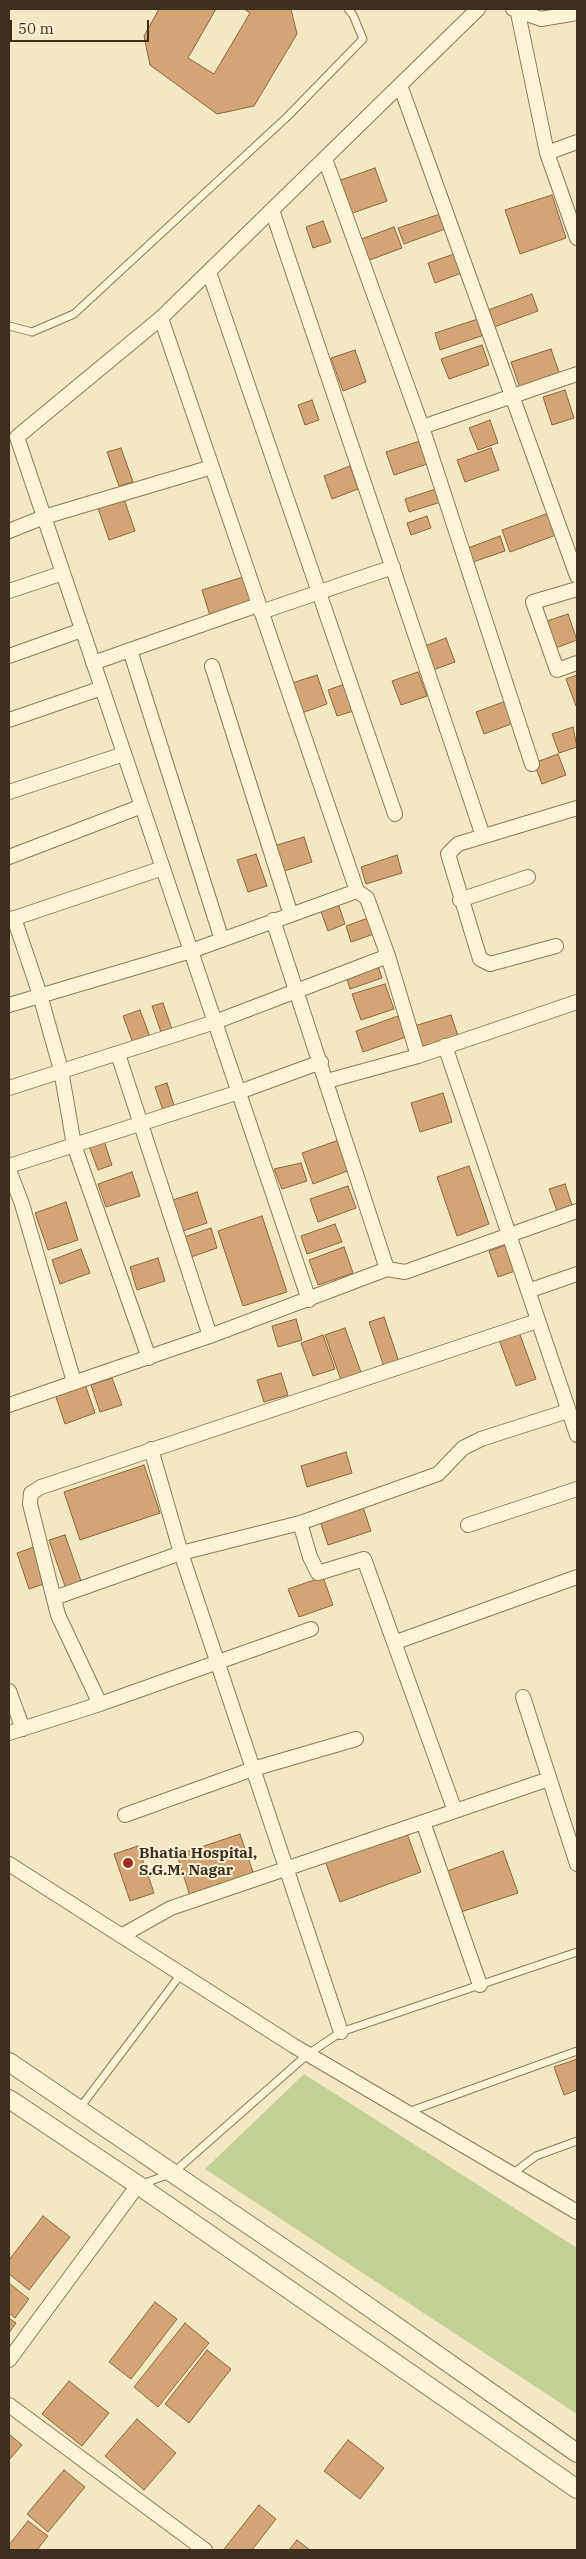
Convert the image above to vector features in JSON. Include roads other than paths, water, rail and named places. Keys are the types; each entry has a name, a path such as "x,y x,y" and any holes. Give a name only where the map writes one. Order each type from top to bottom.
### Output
{"street":[{"path":"309,1300 17,437 161,318 478,9"},
{"path":"515,11 541,19 577,13"},
{"path":"515,11 548,153 577,238"},
{"path":"400,85 577,576"},
{"path":"548,153 577,142"},
{"path":"324,159 422,427 532,764"},
{"path":"272,210 484,836"},
{"path":"209,272 395,814"},
{"path":"161,318 357,891 366,898 388,956 418,1056"},
{"path":"422,427 577,374"},
{"path":"9,531 44,518 212,467"},
{"path":"93,663 393,567"},
{"path":"9,592 63,573"},
{"path":"577,589 533,602 557,670 577,663"},
{"path":"9,656 82,630"},
{"path":"130,650 222,940"},
{"path":"212,666 291,915"},
{"path":"9,720 102,688"},
{"path":"9,792 124,754"},
{"path":"9,857 142,806"},
{"path":"556,946 490,964 480,959 460,900 448,854 458,844 577,808"},
{"path":"148,1358 74,1145 61,1070 40,995 11,919 163,868"},
{"path":"460,900 528,877"},
{"path":"9,1006 40,995 103,979 191,951 357,891"},
{"path":"273,920 321,1062 387,1269"},
{"path":"9,1088 215,1022 388,956"},
{"path":"327,1081 418,1056 577,1002"},
{"path":"54,1598 181,1553 300,1523 438,1474 462,1448 481,1439 574,1423 537,1320 511,1236 445,1046"},
{"path":"118,1054 210,1336"},
{"path":"9,1166 239,1092 321,1062"},
{"path":"9,1170 22,1204 74,1382"},
{"path":"10,1401 148,1358 309,1300 387,1269 405,1272 511,1236 577,1211"},
{"path":"528,1291 577,1274"},
{"path":"100,1704 58,1615 30,1504 32,1493 40,1487 537,1320"},
{"path":"151,1450 181,1553 341,2032"},
{"path":"468,1525 577,1489"},
{"path":"300,1523 310,1557 318,1573 364,1559 396,1642 455,1811"},
{"path":"396,1642 577,1578"},
{"path":"9,1733 100,1704 311,1629"},
{"path":"9,1690 22,1729"},
{"path":"523,1697 577,1864"},
{"path":"125,1815 253,1769 356,1738"},
{"path":"120,1936 171,1908 549,1779"},
{"path":"423,1822 480,1985"},
{"path":"9,1864 308,2054 577,2212"},
{"path":"9,2062 336,2284 577,2453"},
{"path":"9,2099 138,2185 577,2488"},
{"path":"9,2360 138,2185"},
{"path":"9,2404 205,2550"}],"lane":[{"path":"9,326 32,332 74,314 288,116 363,39 354,15 348,9"},
{"path":"138,2185 173,2173 308,2054 341,2032 577,1952"},
{"path":"79,2109 181,1974"},
{"path":"408,2112 577,2052"},
{"path":"512,2174 536,2156 577,2142"}],"place":[{"name":"Bhatia Hospital, S.G.M. Nagar","path":"128,1863"}]}
